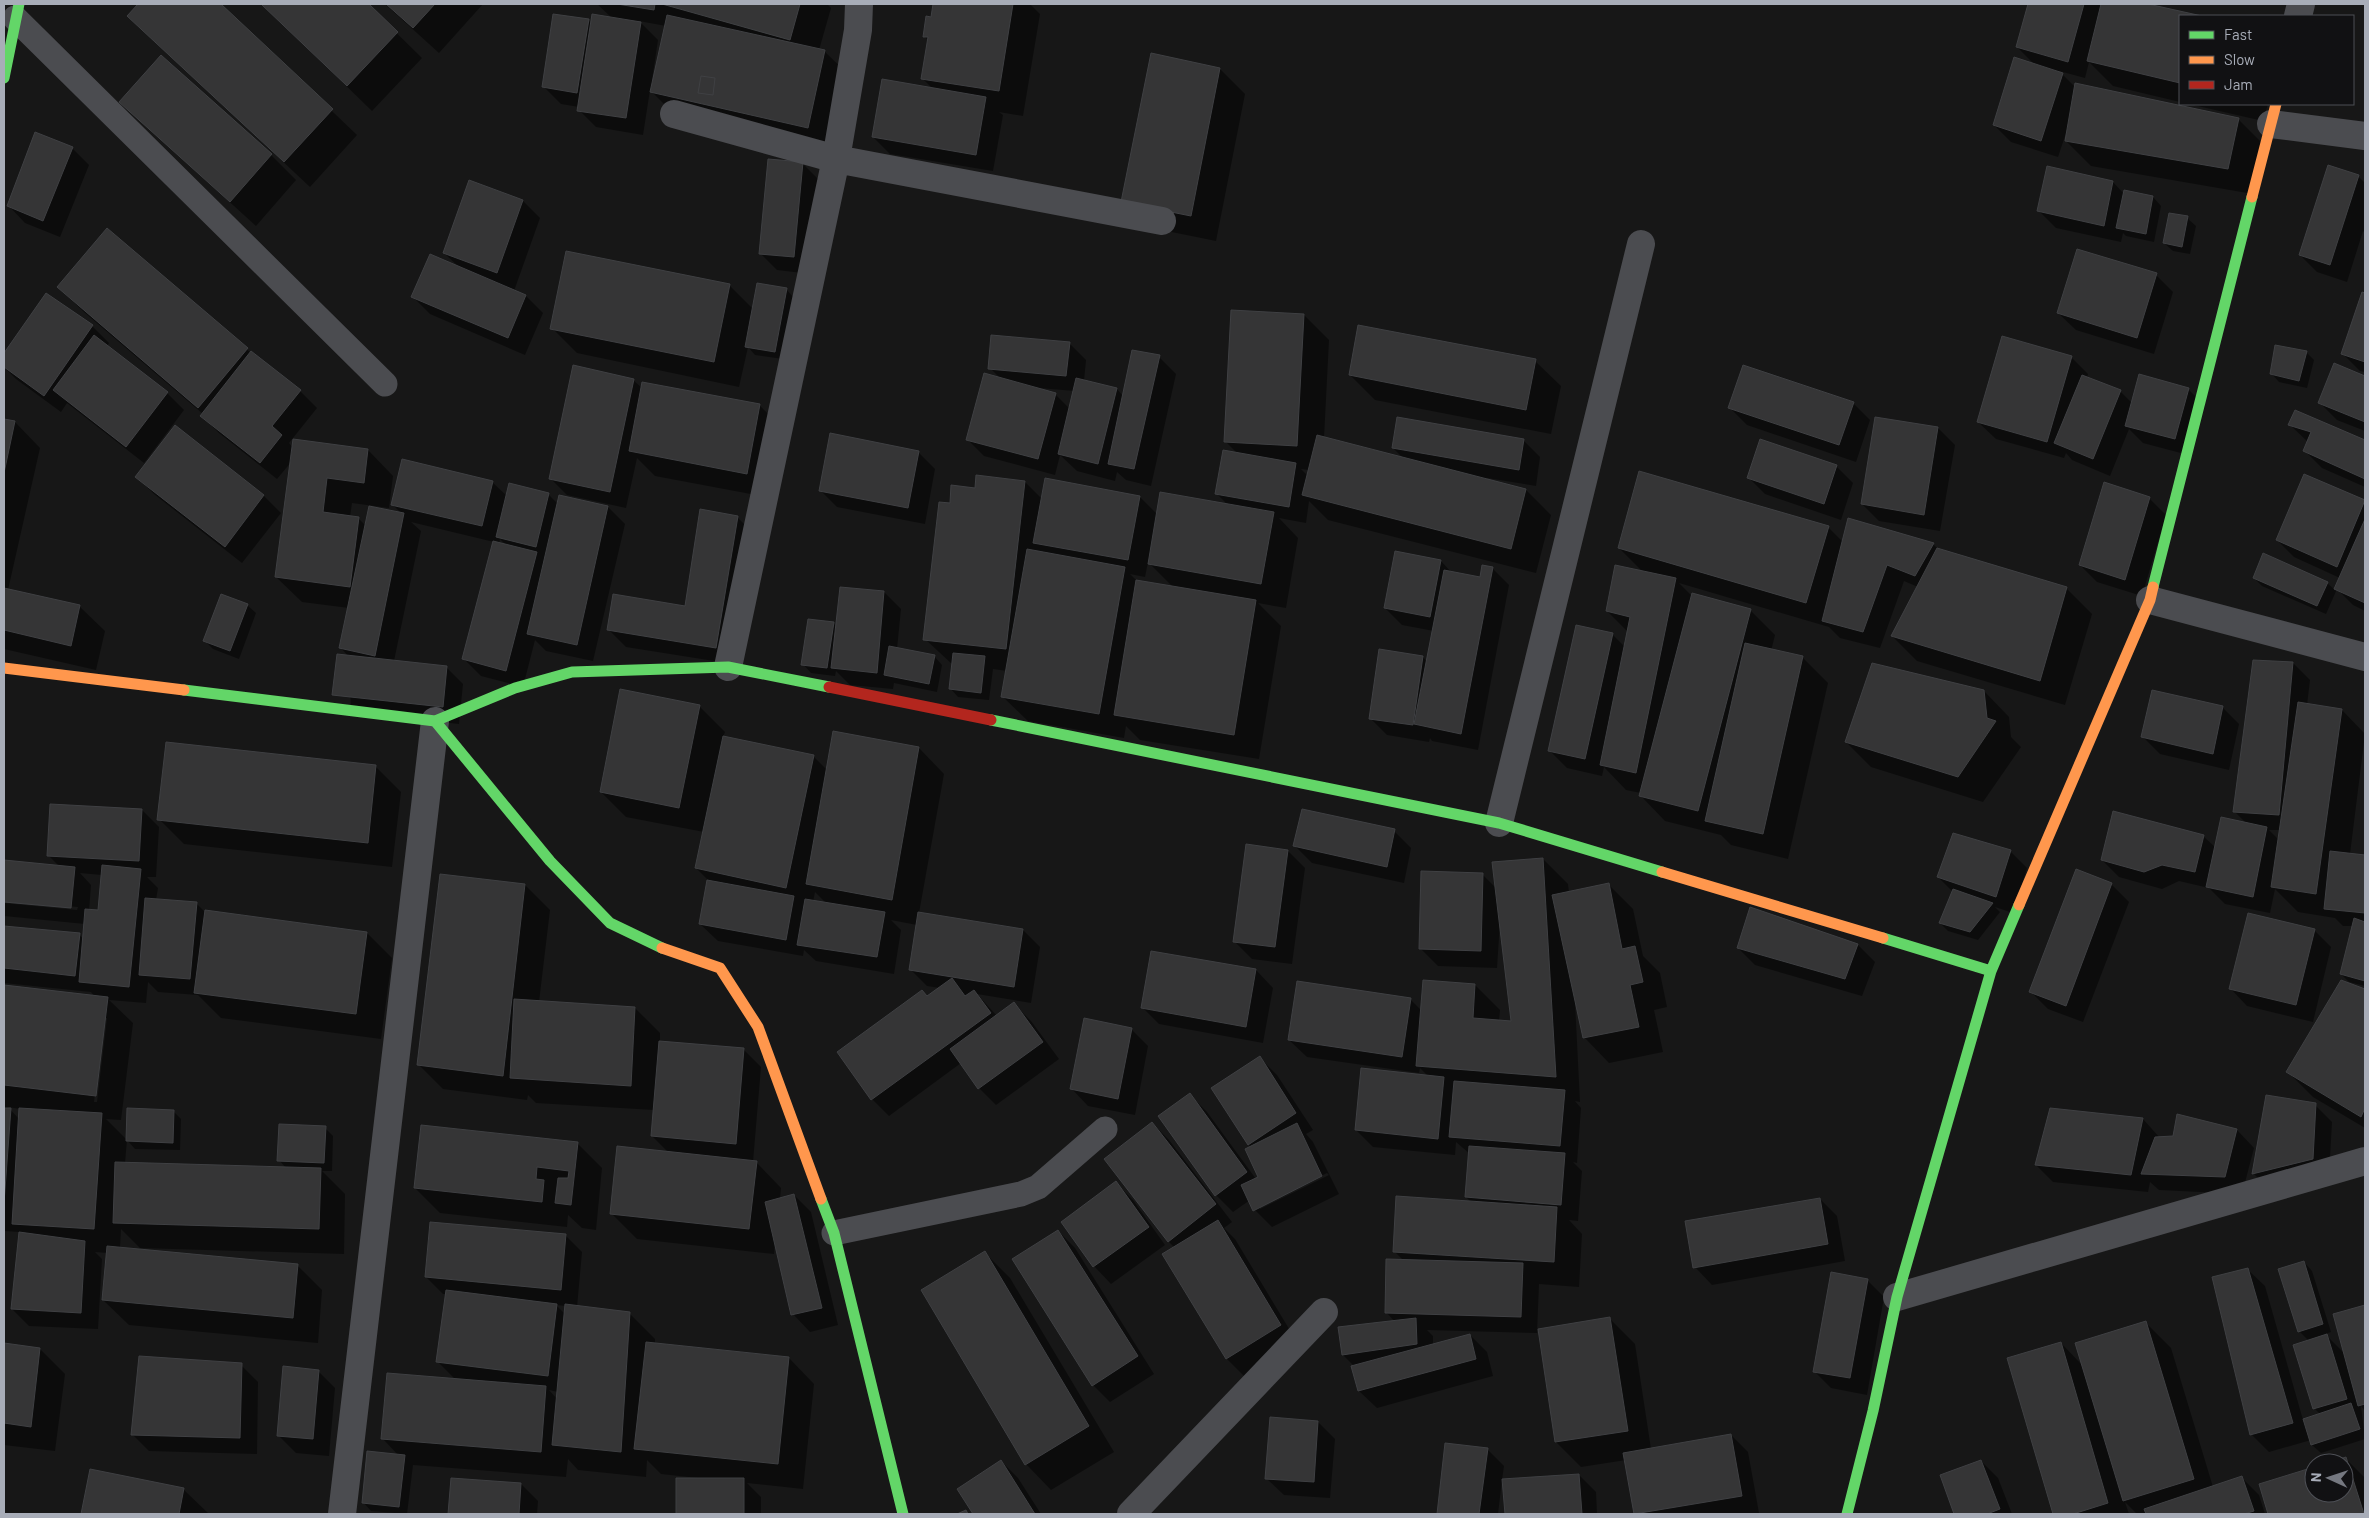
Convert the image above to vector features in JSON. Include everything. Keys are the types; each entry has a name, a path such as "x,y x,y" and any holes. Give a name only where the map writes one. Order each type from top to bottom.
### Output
{"street":[{"path":"728,667 836,159 858,30 859,4"},
{"path":"4,78 17,11"},
{"path":"674,114 836,159 1162,221"},
{"path":"1847,1514 1873,1411 1897,1297 1991,971 2150,600 2274,114 2365,136"},
{"path":"1499,823 1641,244"},
{"path":"2150,600 2365,657"},
{"path":"4,668 435,721 515,688 572,672 728,667 1499,823 1991,971"},
{"path":"435,721 550,861 610,923 650,944 720,968 758,1027 834,1233 903,1514"},
{"path":"342,1514 435,721"},
{"path":"1897,1297 2365,1161"},
{"path":"1131,1514 1324,1312"}],"lane":[{"path":"17,11 385,384"},
{"path":"834,1233 1021,1194 1038,1187 1105,1129"}],"building":[{"path":"138,4 221,4 333,109 284,162 127,16"},
{"path":"261,4 369,4 398,32 347,86"},
{"path":"386,4 435,4 413,28"},
{"path":"617,4 655,4 654,10"},
{"path":"662,4 800,4 790,40"},
{"path":"933,4 1013,4 999,91 921,79 928,37 923,37 926,16 931,17"},
{"path":"2028,4 2084,4 2068,62 2016,47"},
{"path":"2101,4 2148,4 2198,15 2179,15 2179,83 2087,61"},
{"path":"553,14 589,19 577,93 542,87"},
{"path":"592,14 641,22 626,118 577,111"},
{"path":"667,15 825,50 808,128 650,92"},
{"path":"1151,53 1220,68 1191,216 1121,202"},
{"path":"161,55 272,154 230,202 119,102"},
{"path":"2014,57 2063,73 2041,141 1993,125"},
{"path":"701,76 715,78 713,95 698,93"},
{"path":"882,79 986,97 976,155 872,137"},
{"path":"2075,83 2239,118 2228,169 2065,141"},
{"path":"35,132 73,147 43,221 7,206"},
{"path":"768,159 803,162 794,257 759,254"},
{"path":"2328,165 2359,175 2330,265 2299,255"},
{"path":"2047,166 2113,181 2104,226 2037,211"},
{"path":"469,180 523,200 497,273 443,253"},
{"path":"2124,190 2153,196 2146,234 2116,228"},
{"path":"2169,213 2188,216 2182,247 2163,243"},
{"path":"107,228 248,348 198,408 57,287"},
{"path":"2077,249 2157,273 2137,338 2057,313"},
{"path":"566,251 730,284 714,362 550,329"},
{"path":"430,254 526,295 508,338 411,297"},
{"path":"757,283 787,288 775,352 745,347"},
{"path":"2362,292 2365,293 2365,362 2341,354"},
{"path":"46,293 93,325 44,396 4,367 4,353"},
{"path":"1231,310 1304,314 1297,446 1224,442"},
{"path":"1358,325 1536,359 1526,410 1349,375"},
{"path":"94,335 168,392 126,447 53,390"},
{"path":"991,335 1070,342 1066,376 988,369"},
{"path":"2002,336 2072,356 2047,442 1977,422"},
{"path":"2275,345 2307,351 2299,381 2270,374"},
{"path":"1132,350 1160,355 1134,469 1108,464"},
{"path":"251,351 301,390 272,426 282,435 260,463 200,416"},
{"path":"2334,363 2365,376 2365,422 2318,403"},
{"path":"573,365 634,379 610,492 549,479"},
{"path":"1743,365 1854,402 1839,445 1728,408"},
{"path":"984,373 1056,393 1038,459 966,440"},
{"path":"2139,374 2189,388 2175,439 2125,426"},
{"path":"2082,375 2121,390 2093,459 2054,443"},
{"path":"1076,378 1117,388 1098,464 1058,454"},
{"path":"642,382 760,404 747,474 629,451"},
{"path":"2295,410 2365,440 2365,479 2303,451 2311,432 2288,425"},
{"path":"1397,417 1524,439 1519,470 1392,448"},
{"path":"1875,417 1938,427 1924,515 1861,504"},
{"path":"4,419 15,421 4,473"},
{"path":"175,425 264,495 225,547 135,477"},
{"path":"830,433 919,451 908,508 819,491"},
{"path":"1317,435 1526,489 1511,549 1302,495"},
{"path":"293,439 368,449 364,483 327,478 323,512 359,517 350,587 275,577"},
{"path":"1760,439 1837,465 1824,504 1747,478"},
{"path":"1223,450 1296,463 1289,507 1215,494"},
{"path":"402,459 493,481 482,526 391,505"},
{"path":"1639,471 1829,526 1806,603 1618,548"},
{"path":"2304,474 2365,500 2337,567 2276,540"},
{"path":"976,475 1025,481 1006,649 923,640 939,502 950,503 951,485 975,488"},
{"path":"1045,478 1140,496 1128,560 1033,543"},
{"path":"2104,482 2150,497 2125,580 2079,565"},
{"path":"509,483 549,493 536,547 496,537"},
{"path":"1160,492 1274,512 1261,584 1148,564"},
{"path":"559,495 608,506 577,645 527,634"},
{"path":"369,506 404,513 375,656 339,648"},
{"path":"700,509 738,516 716,648 607,630 613,594 685,606"},
{"path":"1848,518 1934,543 1915,576 1887,565 1863,632 1822,621"},
{"path":"2365,519 2365,603 2334,589"},
{"path":"493,541 537,552 506,671 462,659"},
{"path":"1937,548 2067,587 2040,681 1891,636"},
{"path":"1027,549 1125,567 1099,714 1001,697"},
{"path":"1395,551 1441,560 1430,617 1384,608"},
{"path":"2263,553 2328,582 2317,606 2253,578"},
{"path":"1482,565 1493,567 1461,734 1414,724 1444,570 1480,577"},
{"path":"1615,565 1676,578 1636,773 1600,765 1630,617 1606,611"},
{"path":"1136,580 1256,600 1234,735 1114,715"},
{"path":"840,587 884,591 877,673 831,668"},
{"path":"4,588 80,605 71,646 4,630"},
{"path":"1692,593 1751,609 1698,811 1639,796"},
{"path":"221,594 248,604 230,651 203,641"},
{"path":"808,619 834,622 827,668 801,665"},
{"path":"1576,625 1613,633 1585,759 1548,751"},
{"path":"1745,643 1803,656 1763,834 1705,821"},
{"path":"889,646 935,655 929,684 884,675"},
{"path":"1379,649 1423,656 1413,725 1369,719"},
{"path":"953,653 985,656 981,693 949,689"},
{"path":"337,654 447,666 443,707 332,695"},
{"path":"2253,660 2293,662 2279,815 2233,812"},
{"path":"1872,663 1984,690 1987,718 1996,721 1958,777 1845,742"},
{"path":"620,689 700,705 679,808 600,792"},
{"path":"2152,690 2223,706 2213,754 2141,737"},
{"path":"2298,702 2342,709 2316,894 2271,887"},
{"path":"833,731 919,747 892,900 806,884"},
{"path":"723,736 814,755 786,888 695,868"},
{"path":"166,742 376,765 368,843 157,820"},
{"path":"50,804 142,809 139,861 47,856"},
{"path":"1302,809 1395,829 1387,867 1293,846"},
{"path":"2113,811 2204,835 2195,872 2162,865 2144,872 2101,860"},
{"path":"2221,817 2267,827 2253,897 2206,887"},
{"path":"1953,833 2011,850 1996,897 1937,877"},
{"path":"1246,844 1288,850 1275,947 1233,942"},
{"path":"2330,851 2365,855 2365,913 2324,909"},
{"path":"1543,858 1556,1077 1416,1066 1423,980 1475,984 1473,1018 1511,1021 1492,862"},
{"path":"4,860 75,867 71,908 4,902"},
{"path":"102,865 141,869 129,987 79,982 85,909 98,910"},
{"path":"2076,869 2112,883 2066,1006 2029,992"},
{"path":"1421,871 1483,873 1481,951 1419,949"},
{"path":"440,874 525,884 503,1076 417,1065"},
{"path":"707,880 794,896 786,940 699,924"},
{"path":"1609,883 1622,949 1635,946 1643,982 1630,985 1639,1027 1583,1038 1552,895"},
{"path":"1953,889 1993,903 1970,932 1939,923"},
{"path":"145,898 197,902 190,979 139,975"},
{"path":"805,899 885,912 877,957 797,945"},
{"path":"1750,907 1858,944 1845,979 1737,948"},
{"path":"205,910 367,932 356,1014 194,993"},
{"path":"918,912 1023,929 1014,987 909,970"},
{"path":"2248,913 2315,929 2296,1005 2229,989"},
{"path":"2354,918 2365,922 2365,981 2340,974"},
{"path":"4,926 80,933 75,976 4,968"},
{"path":"1151,951 1256,969 1246,1027 1141,1008"},
{"path":"952,978 965,996 974,990 991,1013 871,1100 837,1052 922,990 927,996"},
{"path":"2341,980 2365,989 2365,1108 2361,1117 2286,1072"},
{"path":"1297,981 1411,998 1402,1057 1288,1040"},
{"path":"4,985 108,997 96,1096 4,1085"},
{"path":"514,999 635,1007 631,1086 510,1078"},
{"path":"1014,1002 1043,1042 978,1089 950,1049"},
{"path":"1084,1018 1132,1028 1118,1099 1070,1089"},
{"path":"659,1041 744,1048 736,1144 651,1136"},
{"path":"1260,1056 1296,1113 1248,1145 1211,1088"},
{"path":"1361,1068 1444,1077 1438,1139 1355,1130"},
{"path":"1454,1081 1565,1090 1560,1146 1449,1137"},
{"path":"1190,1093 1247,1172 1215,1196 1158,1116"},
{"path":"2266,1095 2316,1103 2313,1159 2252,1174"},
{"path":"4,1108 11,1108 4,1203"},
{"path":"19,1108 102,1113 94,1229 12,1224"},
{"path":"127,1108 174,1110 173,1143 126,1141"},
{"path":"2050,1108 2143,1118 2131,1175 2035,1165"},
{"path":"2177,1114 2237,1129 2225,1177 2141,1174 2155,1137 2173,1136"},
{"path":"1152,1122 1216,1204 1168,1242 1104,1159"},
{"path":"1297,1123 1322,1176 1253,1211 1241,1185 1258,1177 1245,1149"},
{"path":"279,1124 326,1126 324,1163 277,1161"},
{"path":"421,1125 578,1142 571,1205 555,1203 558,1178 568,1178 569,1171 537,1167 536,1179 544,1180 542,1202 414,1188"},
{"path":"617,1146 757,1161 749,1229 610,1214"},
{"path":"1469,1146 1565,1153 1561,1205 1465,1197"},
{"path":"115,1162 321,1168 319,1229 113,1223"},
{"path":"1116,1181 1149,1227 1093,1267 1061,1222"},
{"path":"794,1194 822,1308 791,1315 765,1202"},
{"path":"1396,1196 1557,1207 1554,1262 1393,1252"},
{"path":"1820,1198 1828,1244 1693,1268 1685,1221"},
{"path":"1218,1220 1281,1325 1226,1359 1162,1254"},
{"path":"430,1222 566,1234 561,1290 425,1277"},
{"path":"1058,1230 1138,1356 1092,1386 1012,1259"},
{"path":"19,1232 85,1241 81,1313 11,1309"},
{"path":"107,1246 298,1264 293,1318 102,1300"},
{"path":"985,1251 1089,1426 1025,1465 921,1290"},
{"path":"1386,1259 1523,1263 1521,1317 1385,1313"},
{"path":"2304,1261 2323,1324 2298,1332 2278,1269"},
{"path":"2248,1268 2293,1423 2250,1435 2212,1277"},
{"path":"1831,1272 1868,1279 1850,1378 1813,1372"},
{"path":"446,1290 557,1304 548,1376 436,1362"},
{"path":"565,1304 630,1312 621,1452 552,1445"},
{"path":"2365,1305 2365,1404 2358,1406 2333,1314"},
{"path":"1610,1317 1628,1431 1555,1442 1538,1329"},
{"path":"1416,1318 1417,1344 1342,1355 1338,1327"},
{"path":"2146,1321 2194,1479 2123,1501 2075,1343"},
{"path":"1470,1334 1476,1359 1358,1391 1351,1366"},
{"path":"2327,1334 2347,1399 2313,1409 2293,1345"},
{"path":"646,1342 789,1357 778,1464 634,1449"},
{"path":"2061,1342 2108,1503 2073,1514 2053,1514 2007,1358"},
{"path":"4,1343 40,1348 31,1427 4,1423"},
{"path":"139,1356 242,1363 240,1438 131,1435"},
{"path":"283,1366 319,1370 313,1439 277,1436"},
{"path":"387,1373 546,1386 541,1452 381,1439"},
{"path":"2351,1403 2360,1429 2311,1445 2303,1419"},
{"path":"1270,1417 1318,1421 1314,1482 1265,1479"},
{"path":"1731,1434 1742,1496 1634,1514 1623,1453"},
{"path":"1445,1443 1488,1448 1479,1514 1437,1514"},
{"path":"367,1451 405,1455 399,1507 362,1503"},
{"path":"1001,1460 1035,1514 973,1514 957,1489"},
{"path":"1981,1460 2000,1509 1987,1514 1954,1514 1940,1475"},
{"path":"90,1469 184,1488 179,1514 81,1514"},
{"path":"2304,1470 2304,1503 2354,1503 2354,1482 2364,1514 2268,1514 2259,1484"},
{"path":"1579,1474 1582,1514 1505,1514 1502,1479"},
{"path":"2242,1476 2254,1511 2244,1514 2146,1514 2144,1509"},
{"path":"451,1478 521,1483 519,1514 448,1514"},
{"path":"676,1478 744,1478 744,1514 676,1514"},
{"path":"966,1510 968,1514 957,1514"}],"traffic: fast":[{"path":"4,78 19,4"},
{"path":"2153,587 2252,197"},
{"path":"184,690 435,721 515,688 572,672 728,667 829,687"},
{"path":"991,720 1499,823 1662,872"},
{"path":"435,721 550,861 610,923 662,948"},
{"path":"1847,1514 1873,1411 1897,1297 1991,971 2019,905"},
{"path":"1883,938 1991,971"},
{"path":"821,1199 834,1233 903,1514"}],"traffic: slow":[{"path":"2252,197 2276,105"},
{"path":"2019,905 2150,600 2153,587"},
{"path":"4,668 184,690"},
{"path":"1662,872 1883,938"},
{"path":"662,948 720,968 758,1027 821,1199"}],"traffic: jam":[{"path":"829,687 991,720"}]}
